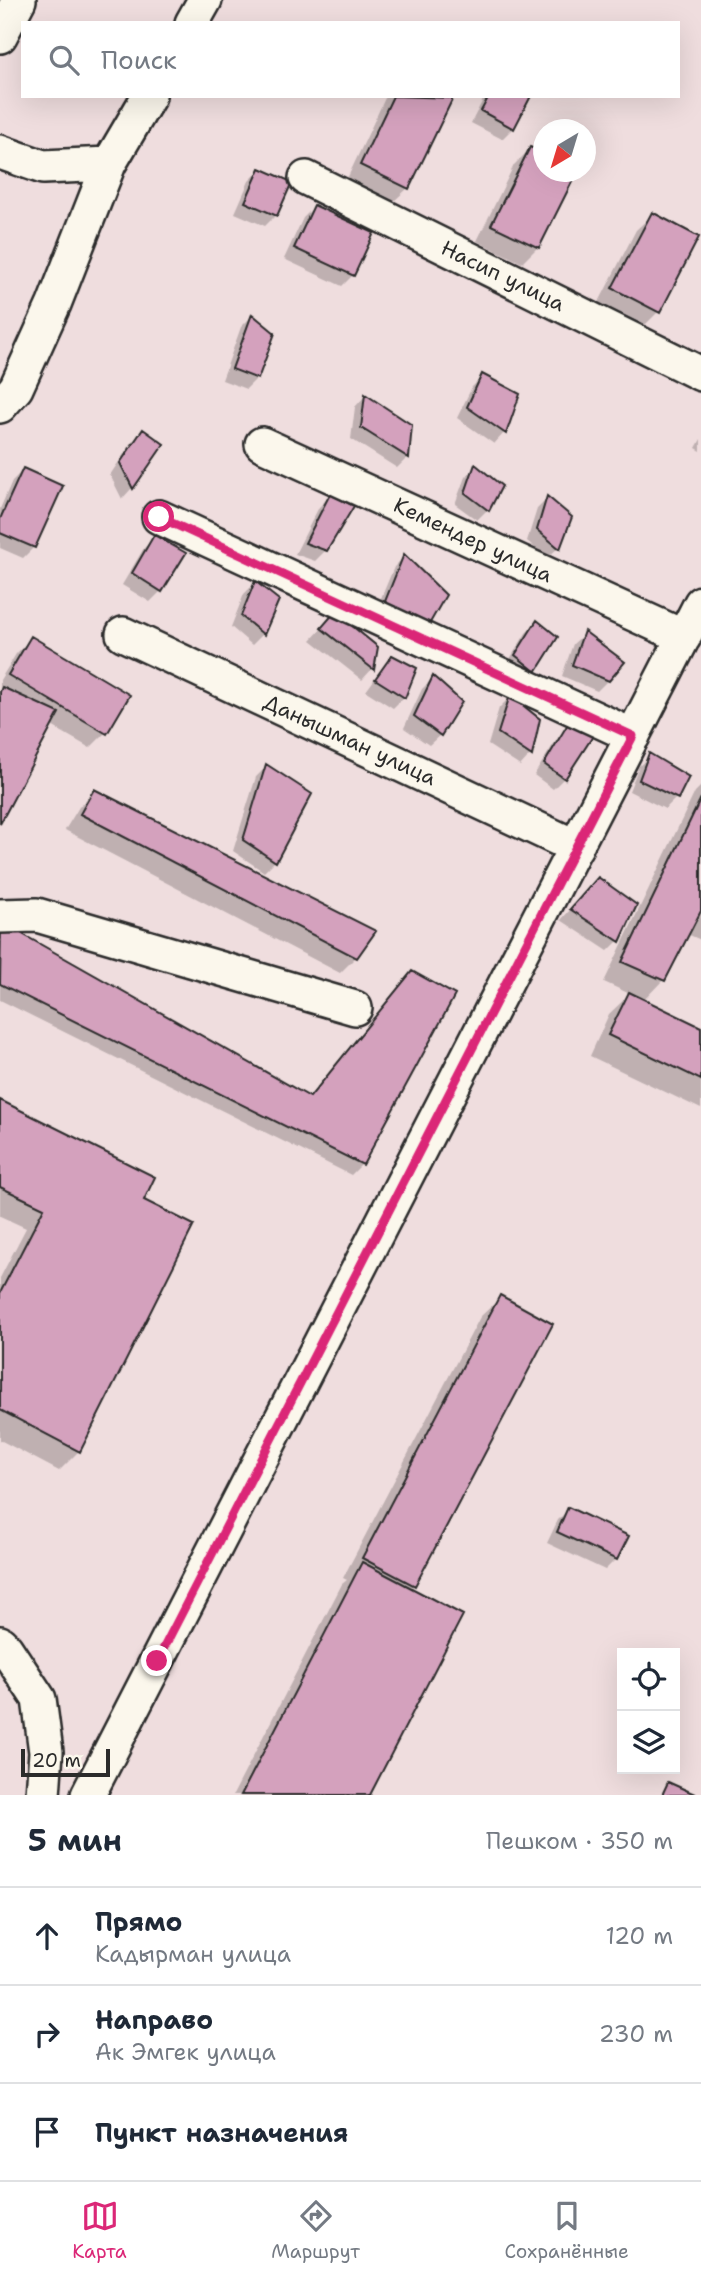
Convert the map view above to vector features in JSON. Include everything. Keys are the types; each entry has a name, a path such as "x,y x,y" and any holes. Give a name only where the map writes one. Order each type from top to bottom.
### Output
{"street":[{"path":"0,36 19,0"},
{"path":"193,21 205,0"},
{"path":"0,406 16,388 54,304 109,164 148,98"},
{"path":"0,152 43,167 109,164"},
{"name":"Насип улица","path":"306,178 701,374"},
{"name":"Кемендер улица","path":"262,444 684,637"},
{"path":"159,517 633,736"},
{"path":"88,1795 701,603"},
{"name":"Данышман улица","path":"124,634 576,847"},
{"path":"0,916 37,915 355,1008"},
{"path":"0,1643 39,1699 46,1752 44,1795"}],"building":[{"path":"392,98 453,98 409,189 360,165"},
{"path":"488,98 530,98 514,129 481,111"},
{"path":"530,147 533,148 533,182 572,182 539,248 491,225"},
{"path":"260,168 292,182 277,216 245,202"},
{"path":"314,205 374,233 354,276 294,248"},
{"path":"652,212 699,237 660,313 612,288"},
{"path":"252,314 275,333 258,379 232,369"},
{"path":"482,374 520,394 506,434 467,407"},
{"path":"365,394 412,425 409,458 361,428"},
{"path":"143,429 164,444 133,489 120,463"},
{"path":"475,464 502,486 489,511 465,493"},
{"path":"23,468 63,486 35,548 0,533 0,519"},
{"path":"330,494 354,506 327,551 305,543"},
{"path":"547,496 572,517 560,549 537,530"},
{"path":"154,535 186,553 162,592 132,573"},
{"path":"404,554 446,595 427,628 384,604"},
{"path":"255,581 279,600 264,635 241,616"},
{"path":"335,612 378,647 374,670 321,628"},
{"path":"537,620 558,637 536,672 515,655"},
{"path":"584,631 625,662 609,681 572,665"},
{"path":"31,636 130,695 107,734 8,675"},
{"path":"392,655 417,668 405,698 375,679"},
{"path":"433,676 462,702 441,736 414,716"},
{"path":"2,687 59,713 0,824 0,692"},
{"path":"510,695 540,719 532,756 498,733"},
{"path":"569,722 593,736 565,779 544,764"},
{"path":"649,753 689,777 678,799 639,780"},
{"path":"266,764 312,794 276,862 243,840"},
{"path":"94,789 376,931 357,958 80,814"},
{"path":"701,798 701,911 665,981 622,962"},
{"path":"598,877 637,905 620,942 570,909"},
{"path":"1,922 310,1097 412,971 455,995 363,1165 0,984"},
{"path":"629,992 701,1027 701,1080 608,1035"},
{"path":"0,1100 155,1177 144,1200 194,1225 80,1452 0,1410 0,1293 44,1208 0,1187"},
{"path":"500,1295 553,1324 415,1586 362,1558"},
{"path":"568,1507 629,1536 617,1560 557,1532"},
{"path":"362,1562 463,1615 370,1795 241,1795"},
{"path":"668,1782 697,1795 662,1795"}],"route":[{"path":"157,1661 633,736 159,517"}]}
